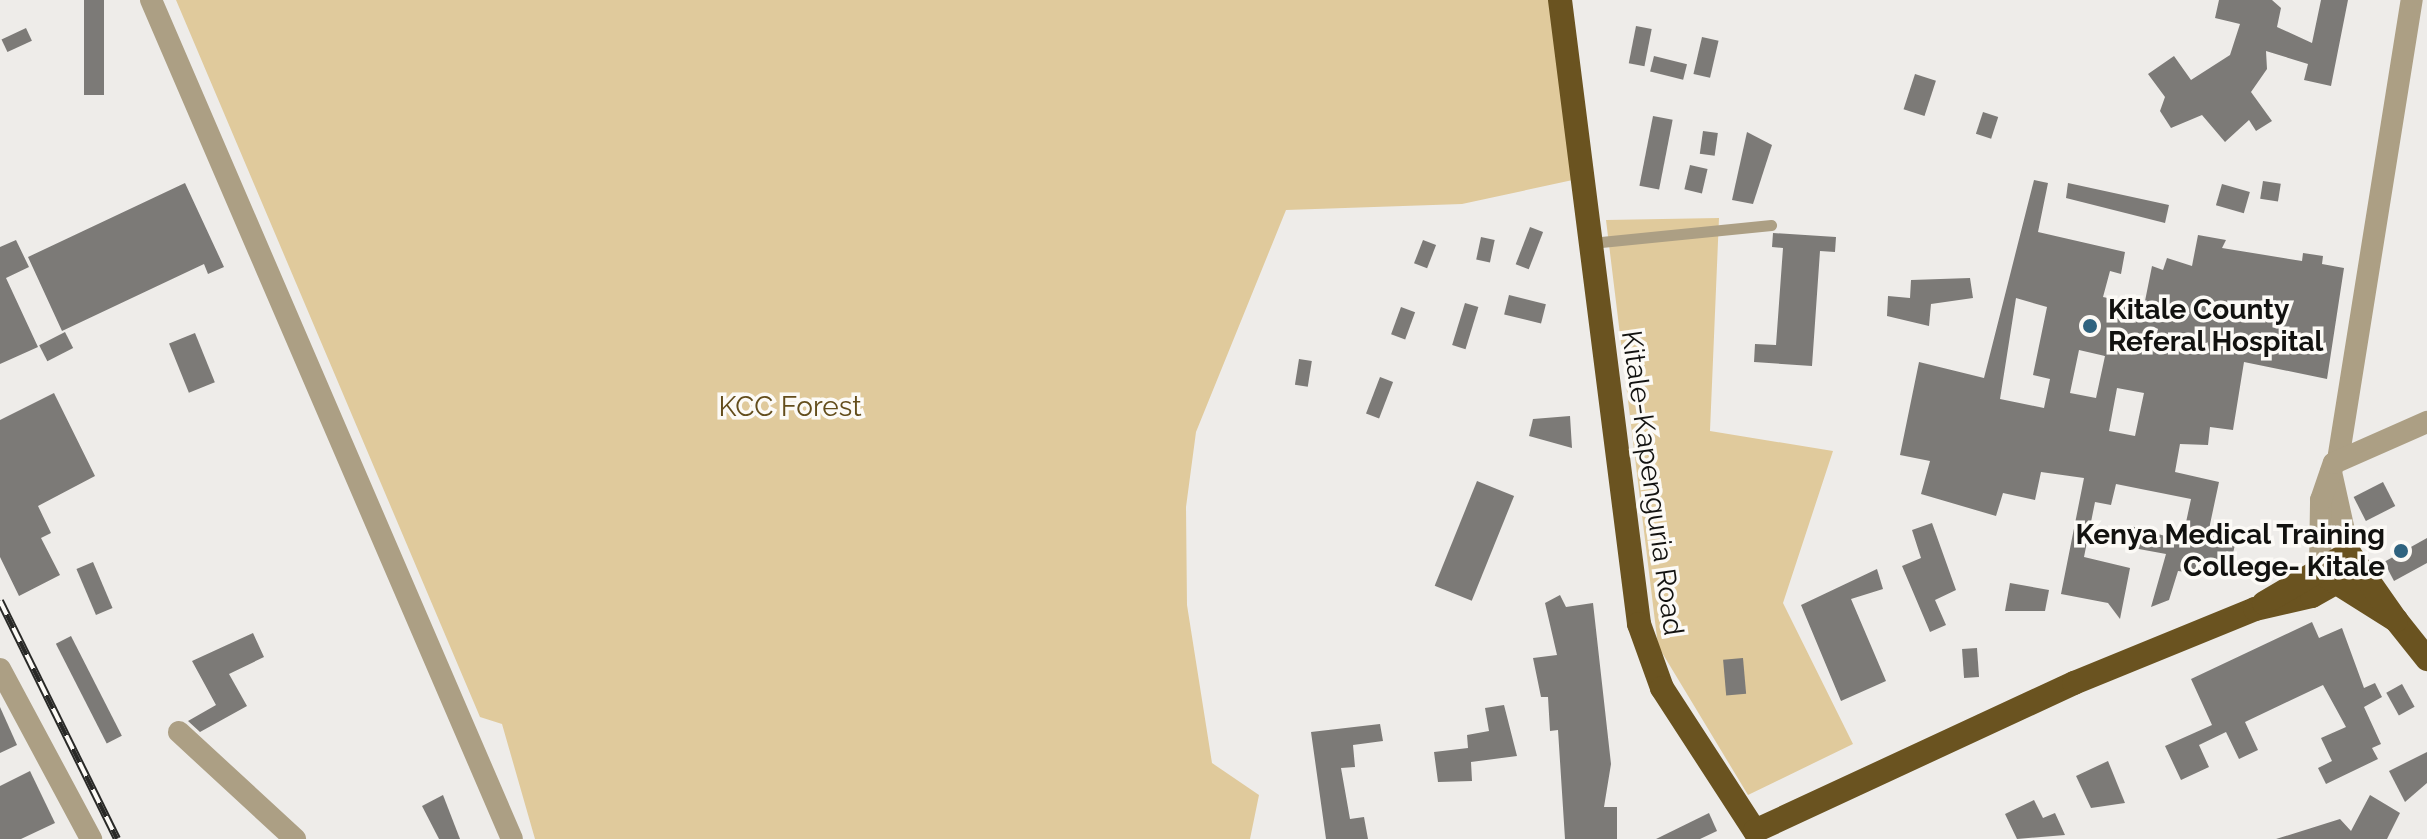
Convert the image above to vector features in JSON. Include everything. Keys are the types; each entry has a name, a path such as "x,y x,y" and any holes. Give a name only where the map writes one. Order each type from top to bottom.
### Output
{"highway":[{"name":"Kitale-Kapenguria Road","path":"1560,0 1639,624 1662,688 1755,831 2074,683 2255,609 2355,561"},
{"path":"2355,561 2427,659"},
{"path":"2326,576 2396,620"}],"street":[{"path":"151,0 512,839"},
{"path":"2326,576 2321,500 2334,465 2412,0"},
{"path":"2334,465 2427,422"},
{"path":"2334,465 2355,561"},
{"path":"0,669 91,839"},
{"path":"179,732 295,839"}],"lane":[{"path":"1590,243 1771,225"}],"green space":[{"name":"KCC Forest","path":"176,0 1559,0 1582,178 1462,204 1286,210 1196,432 1186,507 1187,605 1212,763 1259,795 1250,839 535,839 502,724 480,717"},
{"path":"1719,218 1710,431 1833,451 1783,603 1853,744 1748,795 1658,646 1606,220"}],"building":[{"path":"84,0 104,0 104,95 84,95"},
{"path":"2219,0 2272,0 2281,8 2277,27 2312,43 2321,0 2348,0 2331,86 2304,80 2308,64 2266,51 2267,69 2251,92 2272,121 2256,131 2249,120 2225,142 2202,115 2171,128 2160,111 2165,97 2148,74 2174,56 2191,80 2230,55 2240,24 2215,18"},
{"path":"1636,26 1652,29 1644,66 1629,63"},
{"path":"26,28 32,41 7,52 2,39"},
{"path":"1702,37 1719,41 1710,78 1693,74"},
{"path":"1654,56 1687,64 1683,80 1650,72"},
{"path":"1915,74 1936,81 1924,116 1904,109"},
{"path":"1983,112 1998,117 1991,139 1976,134"},
{"path":"1653,116 1673,120 1659,190 1639,186"},
{"path":"1703,131 1718,133 1715,156 1700,154"},
{"path":"1747,132 1772,145 1753,204 1732,200"},
{"path":"1690,165 1708,169 1702,193 1684,189"},
{"path":"2034,180 2048,183 2038,232 2125,252 2121,274 2110,271 2103,297 2144,306 2152,266 2163,270 2167,258 2192,266 2198,235 2226,240 2222,248 2302,261 2303,253 2323,256 2322,264 2344,268 2327,379 2244,362 2233,430 2210,427 2208,445 2180,444 2175,472 2219,482 2209,529 2237,535 2228,577 2178,571 2169,600 2151,607 2166,554 2128,547 2131,526 2182,541 2191,499 2116,484 2111,505 2095,502 2084,557 2130,568 2120,619 2108,603 2061,594 2084,478 2041,472 2035,500 2003,493 1996,516 1921,494 1930,461 1900,455 1919,362 1984,378","holes":["2016,298 2047,307 2033,375 2050,379 2044,408 2000,399","2079,350 2105,356 2096,398 2070,393","2117,388 2144,393 2135,436 2109,431"]},
{"path":"2263,181 2281,184 2278,202 2260,199"},
{"path":"185,183 224,267 208,274 204,264 62,331 28,257"},
{"path":"2068,183 2169,205 2165,223 2066,198"},
{"path":"2222,184 2250,192 2244,213 2216,205"},
{"path":"1530,227 1543,232 1529,269 1516,264"},
{"path":"1773,233 1836,237 1835,252 1820,251 1812,366 1754,362 1755,344 1776,345 1783,248 1772,247"},
{"path":"1481,237 1495,240 1490,262 1476,259"},
{"path":"16,240 29,267 6,278 38,347 0,364 0,247"},
{"path":"1423,240 1436,245 1427,268 1414,263"},
{"path":"1970,278 1973,298 1931,304 1929,326 1887,316 1888,296 1910,298 1911,280"},
{"path":"1509,295 1546,304 1541,324 1504,314"},
{"path":"1465,303 1478,307 1466,349 1452,345"},
{"path":"1401,307 1415,312 1405,339 1391,334"},
{"path":"65,332 73,348 47,361 39,345"},
{"path":"195,333 215,382 189,393 169,343"},
{"path":"1299,359 1312,361 1308,387 1295,385"},
{"path":"1380,377 1393,382 1379,418 1366,413"},
{"path":"54,393 95,476 38,506 51,533 41,538 60,575 19,596 0,557 0,420"},
{"path":"1570,416 1572,448 1529,436 1533,419"},
{"path":"1477,481 1514,496 1472,601 1435,586"},
{"path":"2383,482 2395,506 2366,521 2354,497"},
{"path":"1932,523 1956,590 1935,600 1946,625 1930,632 1902,566 1921,558 1912,530"},
{"path":"2427,538 2427,563 2394,581 2384,562"},
{"path":"93,562 113,608 96,615 76,569"},
{"path":"1877,569 1883,589 1851,599 1886,681 1841,701 1801,605"},
{"path":"2010,583 2049,590 2045,611 2005,611"},
{"path":"1560,595 1566,607 1593,603 1611,764 1604,807 1617,807 1617,839 1565,839 1558,730 1550,731 1548,697 1541,697 1533,658 1557,655 1545,603"},
{"path":"2312,622 2319,638 2342,628 2364,688 2375,683 2382,697 2364,707 2381,744 2372,748 2378,759 2326,784 2318,768 2332,761 2321,738 2346,727 2323,685 2245,722 2258,750 2239,759 2226,732 2199,745 2209,767 2181,780 2165,746 2212,725 2191,679"},
{"path":"253,633 264,657 229,674 247,706 200,732 188,721 216,705 192,661"},
{"path":"71,636 122,736 107,744 56,644"},
{"path":"1977,648 1979,677 1964,678 1962,649"},
{"path":"1743,658 1746,694 1726,696 1723,660"},
{"path":"2402,684 2415,707 2399,715 2386,693"},
{"path":"1504,705 1517,756 1471,762 1472,781 1438,782 1434,752 1468,748 1467,735 1489,731 1485,708"},
{"path":"0,707 17,745 0,753"},
{"path":"1380,724 1383,741 1353,745 1355,767 1341,768 1350,819 1364,817 1368,839 1326,839 1311,732"},
{"path":"2427,752 2427,783 2405,802 2389,771"},
{"path":"2108,761 2125,803 2091,808 2076,776"},
{"path":"30,771 55,823 21,839 0,839 0,786"},
{"path":"443,795 460,839 439,839 422,806"},
{"path":"2370,795 2400,813 2387,839 2276,839 2340,819 2351,831"},
{"path":"2034,800 2043,818 2055,813 2065,835 2017,839 2005,814"},
{"path":"1709,813 1717,831 1700,839 1656,839"}],"railway":[{"path":"0,601 117,839"}],"place":[{"name":"Kitale County Referal Hospital","path":"2090,326"},
{"name":"Kenya Medical Training College- Kitale","path":"2401,551"}]}
